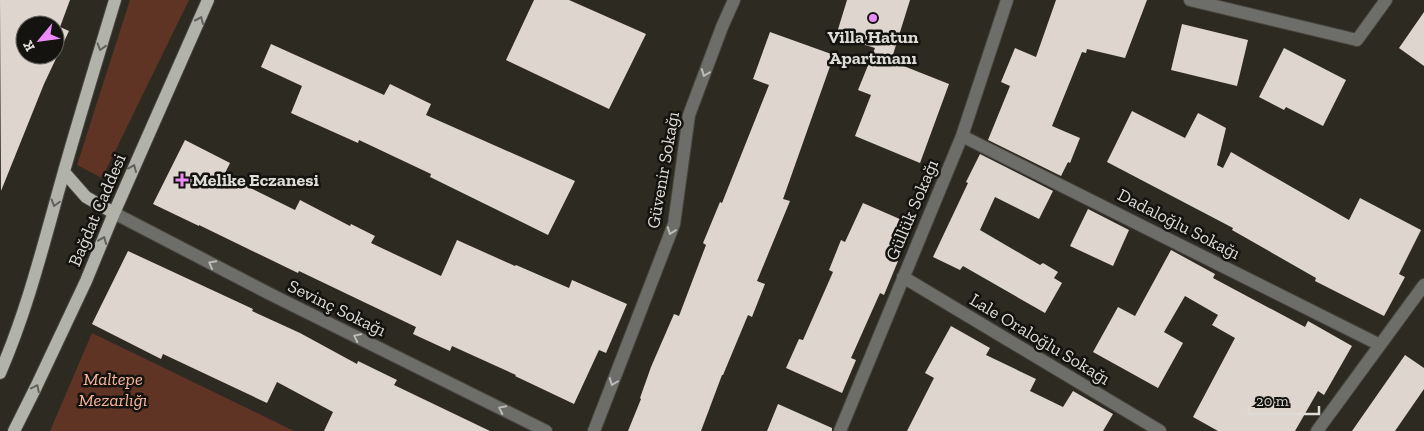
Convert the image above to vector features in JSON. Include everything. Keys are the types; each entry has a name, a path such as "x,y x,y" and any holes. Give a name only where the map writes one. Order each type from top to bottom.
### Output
{"main road":[{"name":"Bağdat Caddesi","path":"0,373 28,302 115,0"},
{"name":"Bağdat Caddesi","path":"14,431 86,281 208,0"},
{"path":"64,172 86,196 114,213"}],"street":[{"name":"Güvenir Sokağı","path":"594,431 674,224 689,115 734,0"},
{"name":"Güllük Sokağı","path":"840,431 962,136 1007,0"},
{"path":"1190,0 1357,40 1386,0"},
{"name":"Dadaloğlu Sokağı","path":"962,136 1380,345"},
{"name":"Sevinç Sokağı","path":"114,213 278,298 546,431"},
{"name":"Lale Oraloğlu Sokağı","path":"903,277 1160,431"},
{"path":"1317,431 1424,285"}],"green space":[{"path":"130,0 189,0 102,178 77,165"},
{"name":"Maltepe Mezarlığı","path":"92,333 294,431 50,431"}],"building":[{"path":"0,0 70,0 64,15 15,15 15,65 53,65 1,191"},
{"path":"534,0 569,0 646,34 609,109 506,60"},
{"path":"847,0 910,0 891,61 949,84 920,163 855,136 871,95 858,90 875,48 836,36"},
{"path":"1056,0 1147,0 1125,58 1087,49 1086,53 1082,52 1052,126 1080,138 1070,163 1068,162 1061,176 988,140 1010,86 1001,82 1015,48 1036,57"},
{"path":"1424,12 1424,66 1399,48"},
{"path":"1182,24 1248,40 1237,86 1171,70"},
{"path":"65,29 69,31 65,39"},
{"path":"770,32 834,55 783,199 790,201 757,281 765,284 752,317 748,315 722,375 701,431 628,431 651,367 674,314 679,316 706,245 703,243 720,202 722,203 769,85 753,79"},
{"path":"271,44 384,95 390,84 431,104 426,115 575,181 548,235 430,177 431,174 359,140 358,143 291,113 302,86 261,67"},
{"path":"1284,48 1346,80 1323,126 1286,107 1284,110 1259,97"},
{"path":"1132,111 1185,138 1198,113 1226,128 1217,165 1223,168 1231,152 1349,220 1360,198 1421,230 1399,274 1405,277 1384,316 1315,281 1316,278 1232,230 1233,228 1107,162"},
{"path":"185,140 230,163 224,175 295,210 300,200 350,226 351,224 375,236 371,243 441,276 457,240 569,288 572,280 627,304 606,353 599,350 574,404 452,346 450,351 413,334 416,327 153,204"},
{"path":"980,154 1053,191 1039,219 995,197 980,230 1040,265 1043,263 1058,272 1054,278 1062,283 1045,313 963,266 960,270 933,257"},
{"path":"863,203 909,223 893,259 898,261 884,295 880,293 851,358 856,360 842,393 786,368 799,339 803,340 833,272 829,270 841,240 845,242"},
{"path":"1088,209 1129,230 1113,266 1070,246"},
{"path":"1171,250 1215,274 1213,278 1305,327 1308,321 1352,346 1324,395 1318,391 1295,431 1218,431 1193,417 1235,338 1212,325 1218,315 1185,296 1164,332 1183,343 1158,388 1093,352 1118,307 1135,316"},
{"path":"128,251 253,309 252,311 300,333 357,364 358,361 397,380 394,385 490,431 324,431 333,412 277,382 267,403 163,354 161,359 92,324"},
{"path":"951,326 990,348 986,355 1036,379 1030,391 1063,407 1073,391 1113,414 1103,431 907,431 934,378 925,373"},
{"path":"1405,355 1424,368 1424,389 1395,431 1352,431"},
{"path":"778,404 832,428 832,431 767,431"}],"place":[{"name":"Villa Hatun Apartmanı","path":"873,18"},
{"name":"Melike Eczanesi","path":"182,180"}]}
